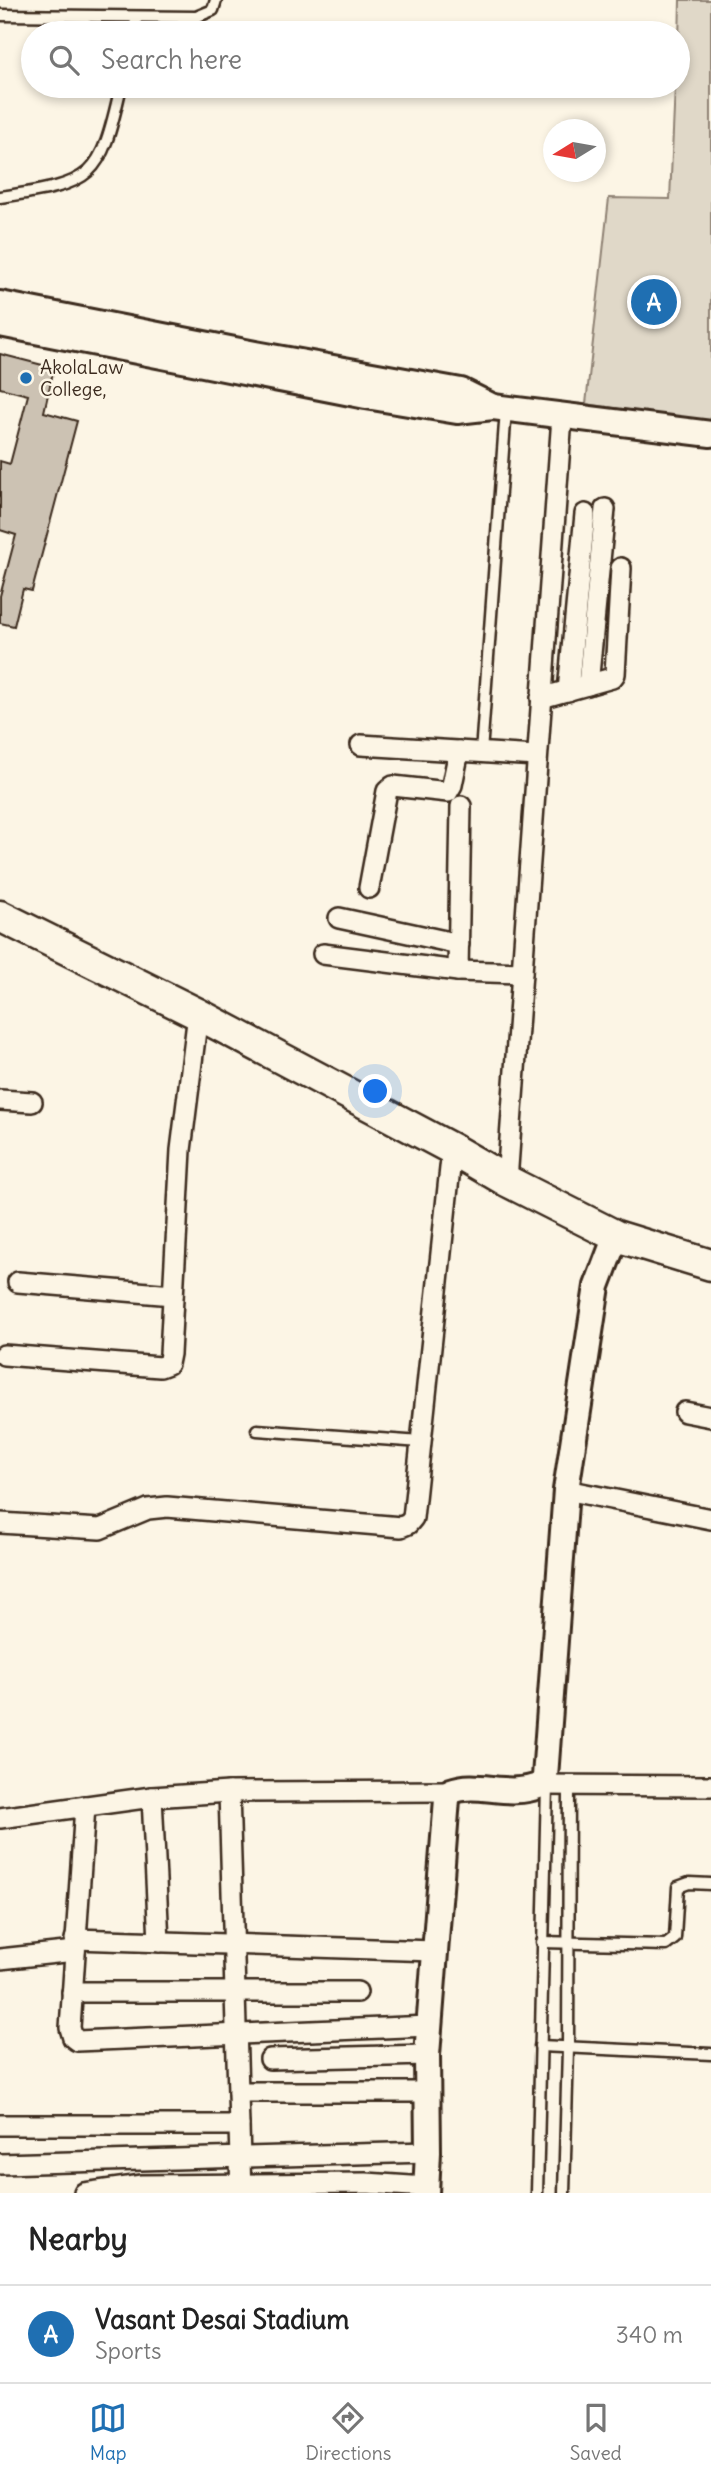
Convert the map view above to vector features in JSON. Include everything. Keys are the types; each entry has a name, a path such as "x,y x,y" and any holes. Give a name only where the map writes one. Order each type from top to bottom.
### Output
{"main road":[{"path":"0,916 198,1014 507,1181 616,1236 711,1265"}],"street":[{"path":"0,304 457,411 499,408 711,433"},
{"path":"0,324 301,373"},
{"path":"507,1181 562,417"},
{"path":"588,685 605,509"},
{"path":"568,691 584,514"},
{"path":"541,698 612,678 615,674 621,568"},
{"path":"361,745 537,756"},
{"path":"369,888 387,791 393,786 448,792 459,751"},
{"path":"458,971 461,806"},
{"path":"339,918 459,944"},
{"path":"323,954 458,971 522,973"},
{"path":"4,1355 164,1366 168,1364 181,1150 198,1014"},
{"path":"0,1100 32,1102"},
{"path":"0,1523 100,1529 149,1509 167,1507 401,1527 408,1524 413,1518 452,1149"},
{"path":"544,1785 566,1490 597,1286 616,1236"},
{"path":"18,1282 173,1295"},
{"path":"685,1412 711,1417"},
{"path":"566,1490 711,1519"},
{"path":"0,1818 152,1797 229,1792 451,1791 462,1786 513,1792 544,1785 711,1786"},
{"path":"92,2192 241,2188 426,2190 427,2055 447,1799 451,1791"},
{"path":"229,1792 241,2188"},
{"path":"152,1797 159,1942"},
{"path":"85,1806 70,2033 77,2041 429,2026"},
{"path":"0,1959 75,1945 159,1942 434,1951"},
{"path":"72,1992 357,1993"},
{"path":"270,2059 427,2055"},
{"path":"238,2092 427,2092"},
{"path":"0,2125 239,2125"},
{"path":"0,2164 428,2152"}],"lane":[{"path":"0,15 196,18 213,10 216,0"},
{"path":"136,21 137,17"},
{"path":"0,197 54,189 75,182 90,171 102,153 110,133 118,98"},
{"path":"481,753 499,408"},
{"path":"257,1430 421,1442"},
{"path":"537,2193 544,1785"},
{"path":"564,2193 568,2049 569,1786"},
{"path":"542,1942 666,1945 675,1938 678,1887 689,1883 711,1884"},
{"path":"540,2046 711,2054"}],"shaded area":[{"path":"680,0 711,0 711,422 586,404 609,198 670,199 674,98 690,98 690,21 680,21"}],"building":[{"path":"0,354 54,368 44,412 77,421 32,591 23,589 14,626 0,623 0,596 16,535 0,530 0,461 10,464 28,395 0,388"}],"place":[{"name":"Vasant Desai Stadium","path":"654,302"},
{"name":"AkolaLaw College,","path":"26,378"}]}
